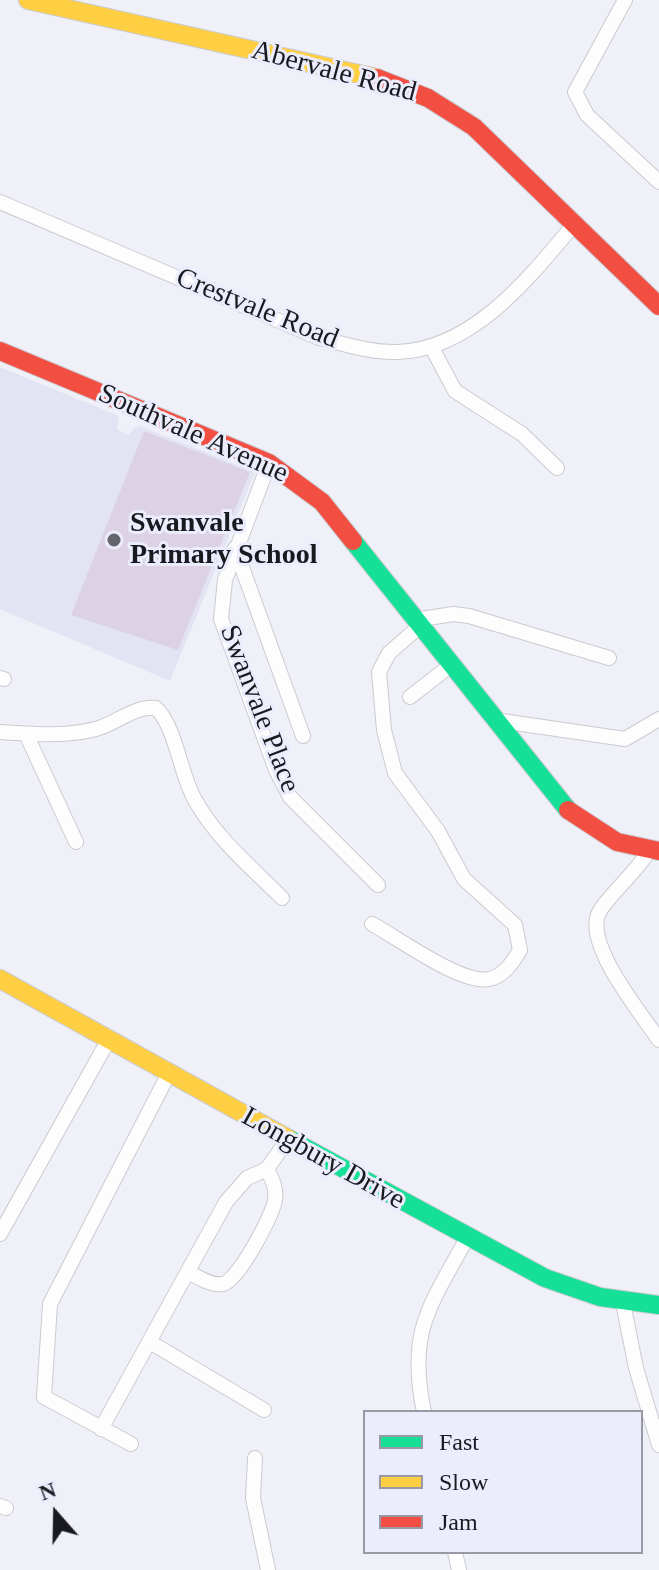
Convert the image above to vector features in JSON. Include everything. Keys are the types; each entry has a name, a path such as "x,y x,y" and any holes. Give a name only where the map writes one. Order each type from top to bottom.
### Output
{"street":[{"name":"Abervale Road","path":"28,0 399,84 451,109 474,127 659,306"},
{"path":"625,0 575,92 587,115 659,182"},
{"name":"Crestvale Road","path":"0,202 319,338 365,349 398,352 431,346 468,330 537,269 575,223"},
{"path":"431,346 455,391 522,434 557,468"},
{"name":"Southvale Avenue","path":"0,351 269,463 322,502 559,801 605,838 654,851"},
{"name":"Swanvale Place","path":"269,463 225,580 221,619 276,770 299,808 378,885"},
{"name":"Swanvale Place","path":"235,548 303,736"},
{"path":"372,924 467,978 488,979 503,973 520,950 515,925 464,879 438,831 395,773 384,730 379,672 389,653 418,623 453,614 469,616 609,658"},
{"path":"410,697 451,665"},
{"path":"0,732 71,734 98,729 151,706 161,712 195,800 213,827 282,898"},
{"path":"495,720 625,739 659,719"},
{"path":"26,734 76,842"},
{"path":"654,851 600,910 594,930 599,948 659,1040"},
{"name":"Longbury Drive","path":"0,979 557,1285 623,1303 659,1305"},
{"path":"0,1234 109,1039"},
{"path":"131,1444 44,1397 50,1304 169,1073"},
{"path":"101,1429 238,1186 267,1169 288,1139"},
{"path":"188,1272 212,1284 222,1284 235,1277 273,1210 275,1187 267,1169"},
{"path":"424,1410 417,1366 418,1337 434,1294 467,1238"},
{"path":"623,1303 636,1368 659,1445"},
{"path":"150,1342 264,1410"},
{"path":"255,1458 253,1498 268,1570"}],"shaded area":[{"name":"Swanvale Primary School","path":"0,367 119,416 117,429 128,435 138,425 255,472 170,681 0,609"},
{"path":"144,431 250,472 178,650 71,615"}],"traffic: fast":[{"path":"353,541 568,810"},
{"path":"289,1139 545,1278 600,1297 659,1305"}],"traffic: slow":[{"path":"28,0 377,78"},
{"path":"0,979 289,1139"}],"traffic: jam":[{"path":"377,78 428,98 474,127 659,306"},
{"path":"0,351 269,463 322,502 353,541"},
{"path":"568,810 617,842 659,851"}],"place":[{"name":"Swanvale Primary School","path":"114,540"}]}
